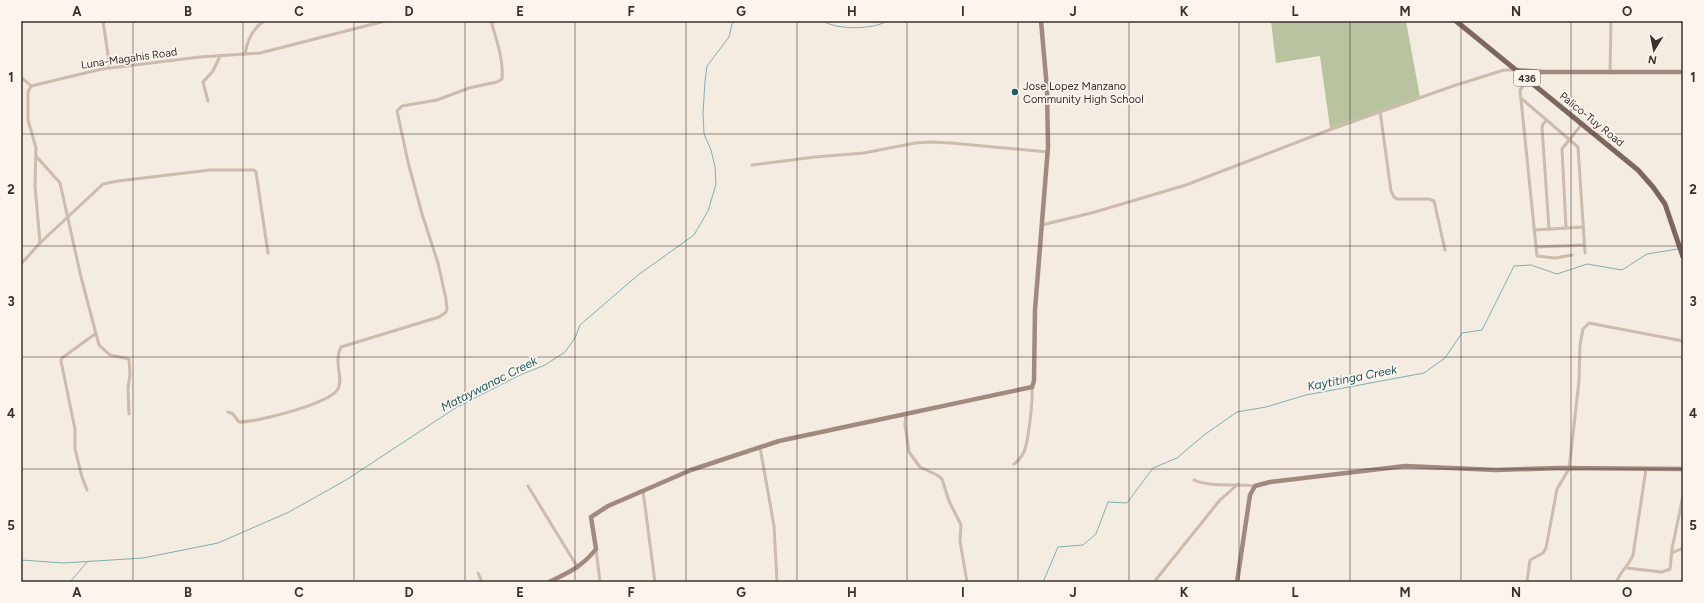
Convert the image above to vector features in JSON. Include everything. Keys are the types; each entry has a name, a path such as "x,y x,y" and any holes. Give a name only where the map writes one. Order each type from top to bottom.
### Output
{"main road":[{"name":"Palico-Tuy Road","path":"1456,21 1638,170 1653,187 1664,204 1678,240 1683,258"}],"street":[{"path":"103,21 110,68"},
{"path":"245,54 247,42 258,25 264,21"},
{"name":"Luna-Magahis Road","path":"31,86 110,68 260,53 385,21"},
{"path":"228,412 233,414 239,422 244,422 263,419 315,403 332,395 338,389 337,358 341,347 439,317 445,313 447,310 446,299 438,264 422,214 408,162 397,111 402,106 437,100 469,88 497,82 502,79 503,72 500,56 491,21"},
{"path":"1014,464 1022,457 1025,449 1033,396 1034,310 1048,152 1047,89 1041,21"},
{"path":"1610,73 1611,21"},
{"path":"208,101 203,82 213,71 220,56"},
{"path":"1042,226 1186,185 1380,111 1475,78 1504,70 1610,73 1683,72"},
{"path":"21,77 31,86 28,92 28,120 36,148 35,186 40,243"},
{"path":"1523,86 1520,90 1537,256 1555,258 1572,255"},
{"path":"1521,99 1570,139 1579,149 1585,253"},
{"path":"1380,111 1391,191 1394,197 1397,198 1429,199 1434,201 1445,250"},
{"path":"1547,120 1543,124 1542,128 1549,229"},
{"path":"1566,228 1562,151 1563,147 1582,124"},
{"path":"752,165 864,153 915,143 930,142 1048,152"},
{"path":"36,156 60,183 81,276 99,345 110,355 130,360 128,388 129,414"},
{"path":"21,264 40,243 103,184 118,180 210,170 254,170 256,172 268,252"},
{"path":"1534,230 1583,227"},
{"path":"1536,247 1584,245"},
{"path":"1527,582 1530,560 1544,553 1546,548 1556,489 1569,469 1573,442 1580,345 1583,330 1589,323 1606,325 1683,341"},
{"path":"87,490 75,449 75,429 61,361 62,358 95,334"},
{"path":"600,582 591,517 608,506 691,470 779,441 1032,386"},
{"path":"906,414 905,424 909,452 920,467 942,479 948,501 961,525 960,541 967,582"},
{"path":"760,447 774,526 777,582"},
{"path":"1194,480 1209,484 1238,484 1255,486 1270,482 1405,466 1496,470 1683,469"},
{"path":"1617,582 1619,575 1627,568 1633,555 1646,469"},
{"path":"1154,582 1220,500 1238,484"},
{"path":"528,486 578,568"},
{"path":"1237,582 1250,494 1255,486"},
{"path":"643,491 655,582"},
{"path":"1627,568 1647,571 1668,571 1671,564 1683,496"},
{"path":"1672,553 1683,548"},
{"path":"549,582 578,568 588,560 596,550"},
{"path":"478,573 482,582"}],"green space":[{"path":"1271,21 1406,21 1420,97 1330,128 1320,56 1276,63"}],"waterway":[{"name":"Mataywanac Creek","path":"21,560 64,563 143,558 218,543 289,512 346,480 457,407 520,375 545,365 565,352 575,338 580,325 638,275 694,235 708,211 716,184 715,167 711,150 704,134 703,113 707,66 729,37 732,24 735,21"},
{"name":"Mataywanac Creek","path":"823,21 837,26 855,28 873,26 887,21"},
{"name":"Kaytitinga Creek","path":"1043,582 1058,547 1083,545 1096,534 1108,502 1127,503 1153,468 1177,458 1204,435 1237,412 1266,407 1306,395 1424,373 1445,358 1462,333 1482,330 1514,266 1531,265 1557,274 1587,264 1622,270 1647,254 1678,249"},
{"path":"70,582 88,561"}],"place":[{"name":"Jose Lopez Manzano Community High School","path":"1015,92"}]}
